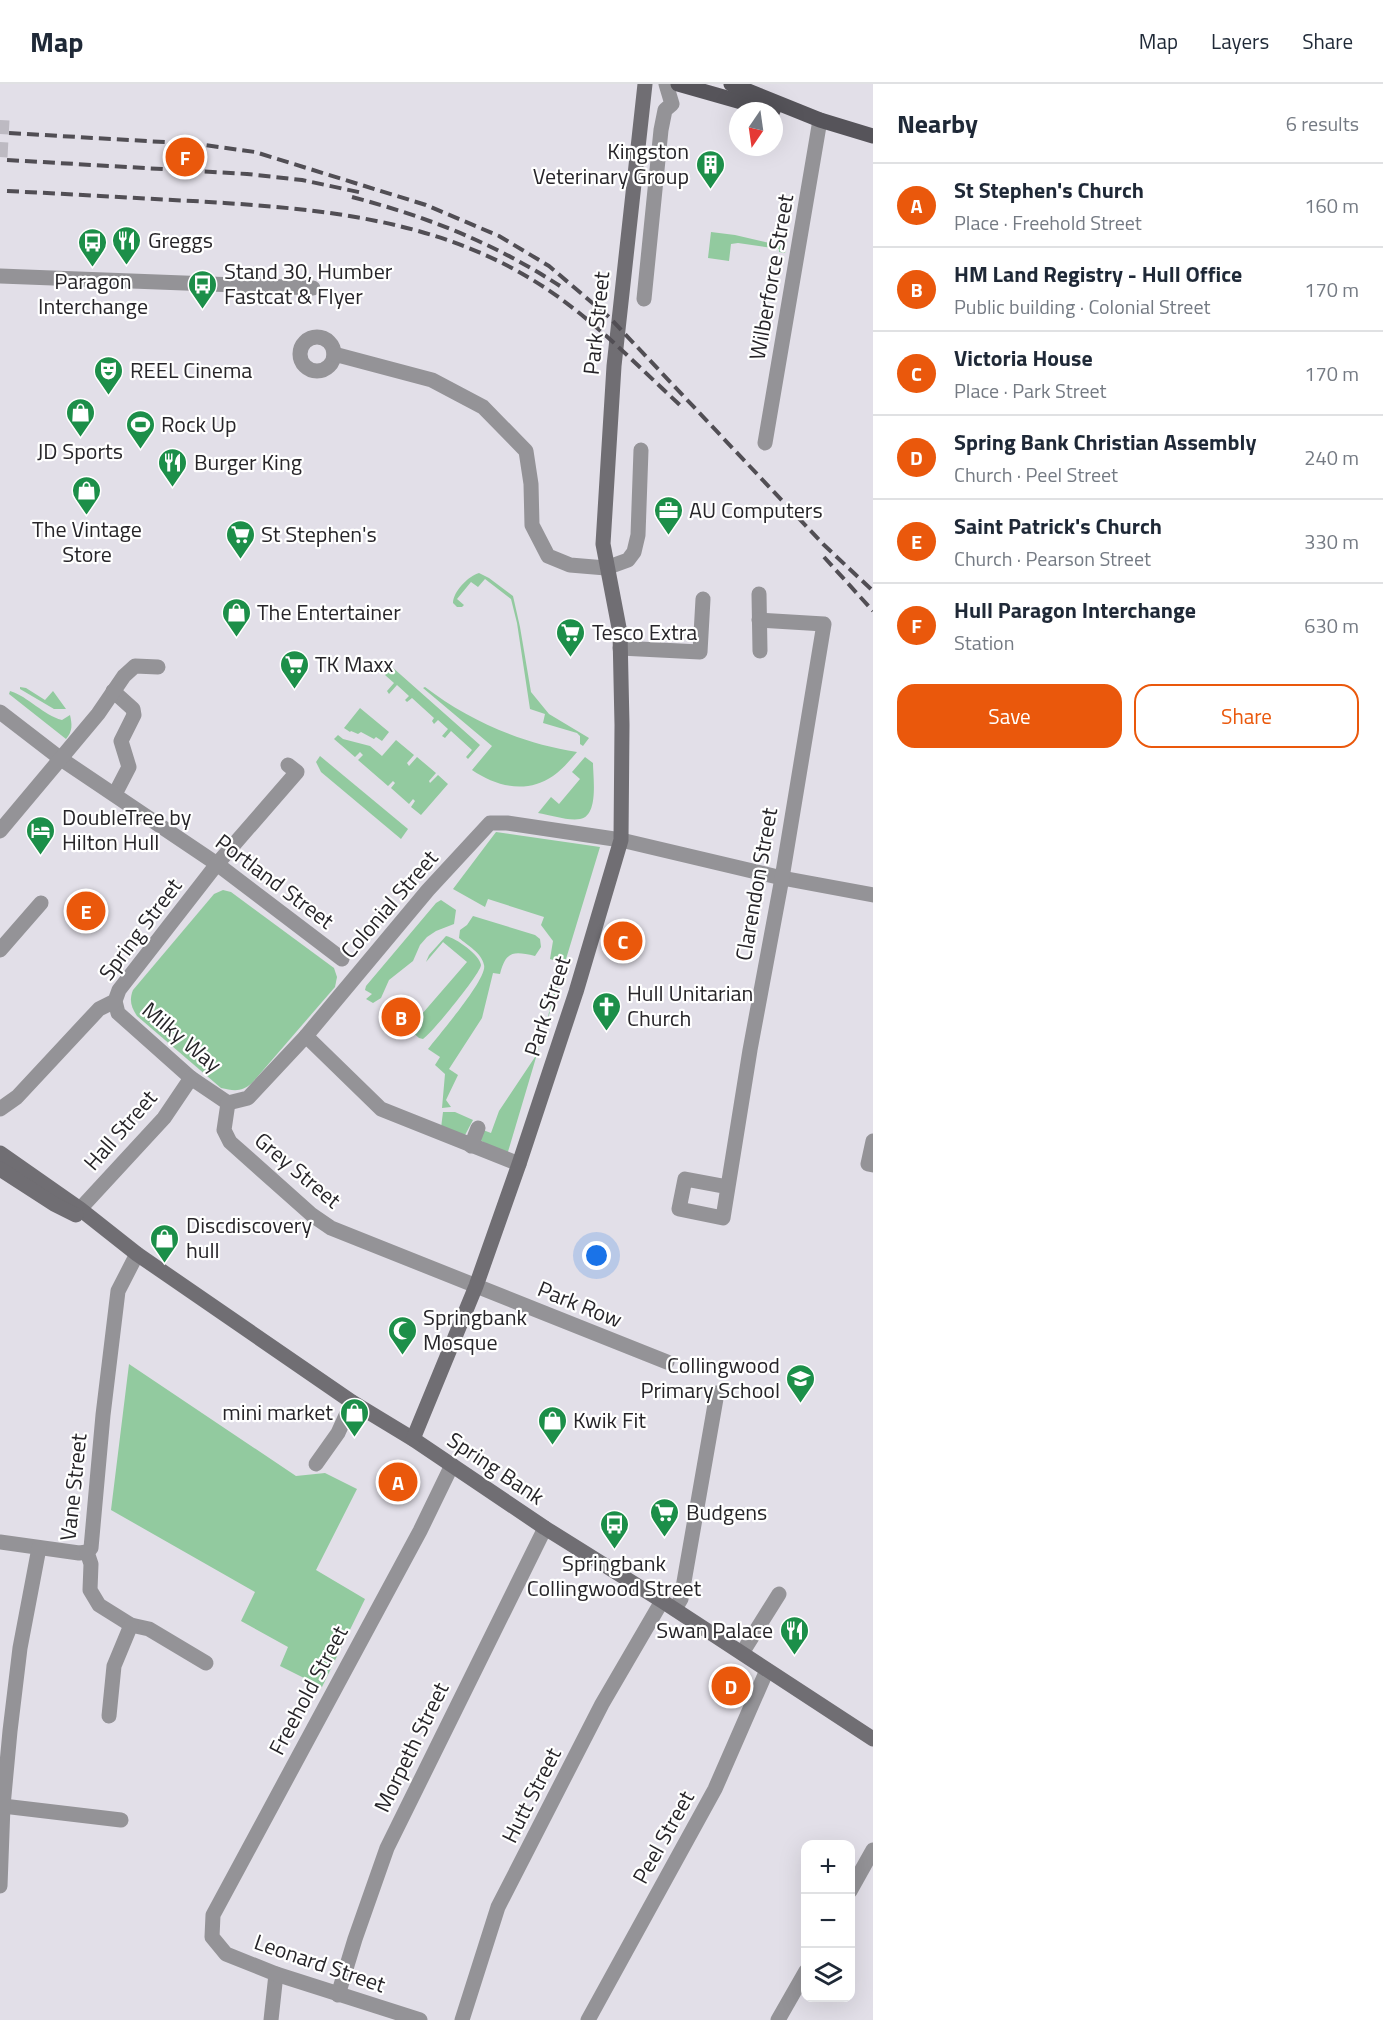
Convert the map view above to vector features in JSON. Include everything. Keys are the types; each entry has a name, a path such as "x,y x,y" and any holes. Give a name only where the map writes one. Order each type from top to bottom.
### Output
{"main road":[{"path":"678,84 742,102"},
{"path":"731,84 820,120 873,136"},
{"path":"783,114 801,119 820,120"}],"street":[{"name":"Park Street","path":"644,299 661,130 665,110 672,104 666,84"},
{"name":"Park Street","path":"413,1439 476,1286 519,1164 576,992 621,840 620,633 603,544 614,366 644,90"},
{"name":"Wilberforce Street","path":"765,442 820,120"},
{"path":"0,276 313,288"},
{"path":"334,354 432,380 483,407 526,450 531,484 532,525 548,556 570,565 606,567 628,560 634,552 638,535 641,450"},
{"path":"759,594 760,651"},
{"path":"620,648 700,652 703,599"},
{"name":"Clarendon Street","path":"728,1187 824,624 759,620"},
{"path":"0,831 61,759 124,676 135,666 158,667"},
{"path":"113,691 133,709 134,716 121,741 129,767 115,794"},
{"name":"Portland Street","path":"0,712 61,759 217,864 342,959"},
{"name":"Spring Street","path":"0,1109 17,1097 99,1009 115,1000 118,990 217,864 297,772 288,765"},
{"name":"Colonial Street","path":"228,1103 248,1098 306,1036 428,890 490,823 507,823 621,840"},
{"path":"621,840 782,878 873,895"},
{"path":"0,950 41,903"},
{"name":"Milky Way","path":"115,1000 118,1013 191,1078 228,1103"},
{"path":"306,1036 381,1108 519,1164"},
{"name":"Hall Street","path":"79,1213 164,1118 191,1078"},
{"name":"Grey Street","path":"228,1103 224,1130 230,1142 312,1215 331,1228 476,1286"},
{"path":"471,1146 478,1128"},
{"path":"873,1142 868,1164 873,1165"},
{"name":"Spring Bank","path":"0,1153 137,1254 352,1401 873,1739"},
{"name":"Spring Bank","path":"0,1169 54,1204 79,1213"},
{"path":"0,1179 44,1206 79,1213"},
{"name":"Vane Street","path":"137,1254 118,1291 103,1415 92,1548 87,1552 91,1564 90,1590 99,1605 131,1625 149,1629 206,1663"},
{"name":"Park Row","path":"476,1286 667,1362"},
{"name":"Hutt Street","path":"462,2020 498,1907 616,1681 669,1605 681,1599 717,1393"},
{"path":"316,1464 338,1433 352,1401"},
{"name":"Freehold Street","path":"212,1937 213,1915 420,1531 452,1466"},
{"name":"Morpeth Street","path":"338,1995 354,1939 387,1848 545,1528"},
{"path":"0,1542 87,1552"},
{"path":"0,1884 3,1806 20,1648 39,1548"},
{"path":"742,1653 779,1594"},
{"path":"109,1716 114,1666 131,1625"},
{"name":"Peel Street","path":"588,2020 715,1789 767,1670"},
{"path":"3,1806 121,1820"},
{"path":"855,1882 873,1850"},
{"name":"Leonard Street","path":"212,1937 226,1954 276,1974 420,2020"},
{"path":"271,2020 276,1974"},
{"path":"778,2020 801,1980"}],"green space":[{"path":"711,232 786,247 785,253 779,252 779,249 738,243 731,244 729,261 708,258"},
{"path":"479,573 513,596 531,692 549,714 589,738 583,746 580,744 580,736 577,733 543,723 545,714 530,709 517,623 511,599 485,579 478,587 471,582 457,599 464,605 462,607 457,607 453,603 462,585 470,577"},
{"path":"392,667 480,745 468,759 466,757 472,750 451,731 445,738 442,736 448,729 438,720 434,724 432,721 434,718 412,698 407,702 405,700 409,696 397,685 389,694 387,691 394,683 385,675"},
{"path":"20,687 26,688 45,700 53,691 66,709 54,709"},
{"path":"425,687 459,710 496,729 536,743 577,752 556,774 543,782 512,786 492,781 472,770 492,746 423,688"},
{"path":"10,691 55,718 62,720 70,715 70,733 66,739 9,694"},
{"path":"360,708 389,732 382,741 361,732 358,734 350,732 344,728"},
{"path":"338,735 343,739 370,746 382,756 396,740 414,755 407,763 409,766 417,757 436,773 429,781 430,783 438,775 448,784 421,815 411,807 415,801 413,799 409,804 391,788 395,783 393,781 388,786 358,760 363,755 360,752 355,757 334,739"},
{"path":"320,756 408,829 401,839 321,772 316,762"},
{"path":"585,757 593,763 594,786 592,804 586,816 580,819 570,819 538,813 551,797 559,804 580,779 572,772"},
{"path":"496,832 600,847 546,1025 561,962 550,959 553,941 541,925 544,917 488,899 485,907 453,889"},
{"path":"223,890 231,892 334,968 337,977 335,987 252,1083 238,1090 221,1088 137,1016 131,1000 133,990 214,894"},
{"path":"441,900 456,910 454,924 427,937 420,945 413,961 389,980 381,998 373,1003 366,999 372,994 365,990 366,986"},
{"path":"473,916 535,935 540,939 541,947 535,956 512,954 502,966 500,974 493,973 482,1018 449,1069 458,1075 446,1100 451,1107 442,1108 445,1074 435,1065 440,1057 428,1049 471,994 483,972 483,961 459,938 460,930"},
{"path":"446,936 467,948 477,957 481,965 455,1003 423,1039 409,1029 467,962 443,942 426,962 429,955"},
{"path":"543,1034 507,1155 480,1140 483,1130 491,1133 499,1111 535,1057"},
{"path":"443,1112 455,1112 473,1120 465,1135 441,1128"},
{"path":"129,1364 296,1476 325,1473 357,1489 316,1570 365,1599 322,1687 280,1666 288,1647 241,1621 255,1592 111,1510"}],"tunnel":[{"path":"0,157 2,120"}],"railway":[{"path":"9,133 197,144 255,152 426,205 499,236 549,266 609,317 823,544 873,591"},
{"path":"7,160 247,174 302,180 363,193"},
{"path":"7,191 279,207 364,219 447,240 487,256 526,276 568,304 682,407"},
{"path":"352,197 407,213 460,233 510,257 560,286"},
{"path":"824,557 873,611"}],"place":[{"name":"Hull Paragon Interchange","path":"185,157"},
{"name":"Kingston Veterinary Group","path":"710,190"},
{"name":"Greggs","path":"127,266"},
{"name":"Paragon Interchange","path":"93,268"},
{"name":"Stand 30, Humber Fastcat & Flyer","path":"203,310"},
{"name":"REEL Cinema","path":"109,396"},
{"name":"JD Sports","path":"80,438"},
{"name":"Rock Up","path":"140,450"},
{"name":"Burger King","path":"173,488"},
{"name":"The Vintage Store","path":"87,516"},
{"name":"AU Computers","path":"668,536"},
{"name":"St Stephen's","path":"240,560"},
{"name":"The Entertainer","path":"236,638"},
{"name":"Tesco Extra","path":"571,658"},
{"name":"TK Maxx","path":"294,690"},
{"name":"DoubleTree by Hilton Hull","path":"41,856"},
{"name":"Saint Patrick's Church","path":"86,911"},
{"name":"Victoria House","path":"623,941"},
{"name":"HM Land Registry - Hull Office","path":"401,1017"},
{"name":"Hull Unitarian Church","path":"606,1032"},
{"name":"Discdiscovery hull","path":"165,1264"},
{"name":"Springbank Mosque","path":"402,1356"},
{"name":"Collingwood Primary School","path":"801,1404"},
{"name":"mini market","path":"354,1438"},
{"name":"Kwik Fit","path":"552,1446"},
{"name":"St Stephen's Church","path":"398,1482"},
{"name":"Budgens","path":"665,1538"},
{"name":"Springbank Collingwood Street","path":"614,1550"},
{"name":"Swan Palace","path":"794,1656"},
{"name":"Spring Bank Christian Assembly","path":"731,1686"}]}
